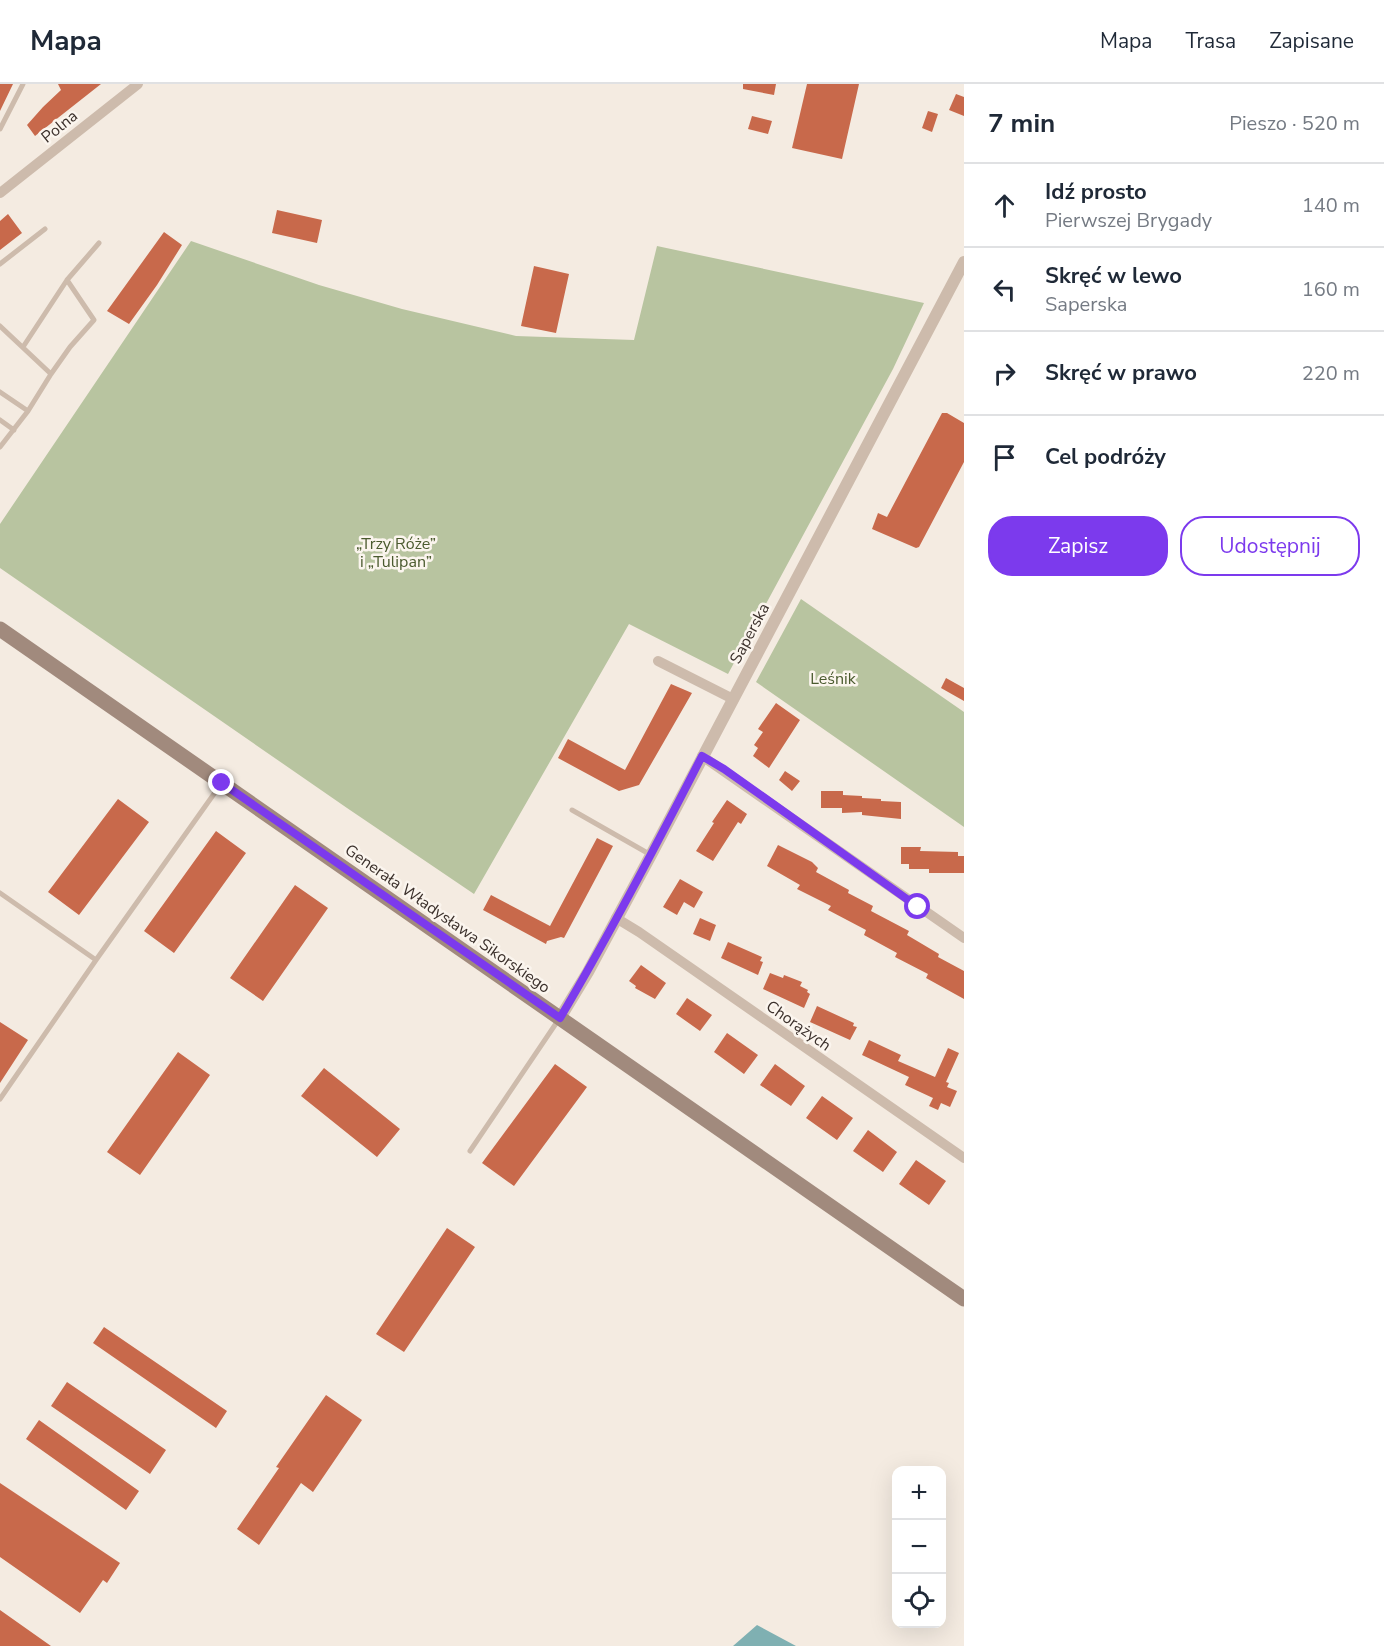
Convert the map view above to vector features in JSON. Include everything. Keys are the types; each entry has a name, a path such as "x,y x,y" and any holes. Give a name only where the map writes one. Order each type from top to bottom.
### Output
{"main road":[{"name":"Generała Władysława Sikorskiego","path":"0,628 964,1299"}],"street":[{"name":"Polna","path":"0,193 138,84"},
{"name":"Saperska","path":"560,1018 588,972 651,855 964,262"},
{"path":"658,661 733,699"},
{"path":"702,756 964,938"},
{"name":"Chorążych","path":"616,918 964,1158"}],"lane":[{"path":"0,129 24,84"},
{"path":"0,264 45,230"},
{"path":"23,347 67,280 99,243"},
{"path":"0,447 28,411 70,348 94,320 67,280"},
{"path":"0,326 51,374"},
{"path":"0,392 28,411"},
{"path":"0,420 14,429"},
{"path":"0,1099 222,783"},
{"path":"572,810 651,855"},
{"path":"0,893 96,960"},
{"path":"470,1151 560,1018"}],"green space":[{"name":"„Trzy Róże” i „Tulipan”","path":"191,241 319,285 402,309 516,336 634,340 657,246 924,303 893,369 728,674 629,624 474,894 0,568 0,524"},
{"name":"Leśnik","path":"801,599 964,712 964,827 756,682"}],"water":[{"path":"757,1625 796,1646 733,1646"}],"building":[{"path":"0,84 13,84 0,111"},
{"path":"58,84 101,84 35,136 27,125 61,90"},
{"path":"743,84 776,84 774,95 743,89"},
{"path":"807,84 859,84 842,159 792,148"},
{"path":"956,94 964,97 964,116 949,110"},
{"path":"928,111 938,114 932,132 922,128"},
{"path":"752,116 772,121 768,134 748,129"},
{"path":"277,210 322,220 317,243 272,233"},
{"path":"8,214 22,233 0,250 0,221"},
{"path":"164,232 182,245 129,324 107,311"},
{"path":"534,266 569,274 556,333 521,326"},
{"path":"942,413 947,413 964,423 964,462 919,547 916,548 872,529 878,513 887,517"},
{"path":"946,678 964,688 964,701 941,688"},
{"path":"671,684 692,693 639,785 619,791 558,758 568,739 625,770"},
{"path":"776,703 800,720 769,768 753,756 758,748 754,745 763,732 758,729"},
{"path":"785,771 800,781 792,791 779,780"},
{"path":"821,791 843,791 843,795 901,802 901,819 862,815 862,812 842,813 842,808 821,808"},
{"path":"118,799 149,822 79,915 48,892"},
{"path":"727,800 747,814 741,824 738,822 713,861 696,851"},
{"path":"216,831 246,853 174,953 144,931"},
{"path":"597,838 613,846 564,938 547,941 546,944 483,910 491,895 550,926"},
{"path":"778,845 812,862 818,868 816,872 873,906 871,911 909,931 907,935 939,954 938,957 964,971 964,999 926,978 928,974 895,957 897,953 864,935 866,930 828,910 831,906 797,889 800,885 767,866"},
{"path":"901,847 921,847 920,851 958,852 958,856 964,856 964,873 929,873 929,869 909,869 909,864 901,864"},
{"path":"680,879 703,892 694,908 684,902 677,915 663,907"},
{"path":"295,885 328,908 263,1001 230,978"},
{"path":"700,918 716,925 710,941 693,934"},
{"path":"728,942 762,957 760,961 763,962 758,975 721,958"},
{"path":"641,965 666,983 655,999 635,988 636,986 629,981"},
{"path":"770,973 783,978 784,975 802,982 800,986 808,990 810,994 804,1008 763,989"},
{"path":"687,998 712,1015 700,1031 676,1014"},
{"path":"817,1006 854,1023 853,1026 857,1027 850,1040 810,1022"},
{"path":"0,1022 28,1040 0,1083"},
{"path":"727,1033 758,1055 744,1074 714,1052"},
{"path":"869,1040 901,1055 898,1061 935,1077 948,1048 959,1053 946,1082 949,1083 947,1087 957,1091 950,1107 941,1103 938,1110 929,1106 933,1098 905,1085 909,1077 862,1055"},
{"path":"178,1052 210,1075 140,1175 107,1152"},
{"path":"555,1064 587,1087 514,1186 482,1163"},
{"path":"775,1064 805,1086 791,1106 760,1085"},
{"path":"324,1068 400,1129 377,1157 301,1096"},
{"path":"822,1096 853,1118 837,1140 806,1118"},
{"path":"868,1130 897,1152 883,1172 853,1151"},
{"path":"916,1160 946,1181 929,1205 899,1184"},
{"path":"447,1228 475,1247 404,1352 376,1334"},
{"path":"104,1327 227,1411 216,1428 93,1343"},
{"path":"67,1382 166,1450 150,1474 51,1406"},
{"path":"326,1395 362,1420 313,1492 301,1483 259,1545 237,1529 279,1468 276,1467"},
{"path":"39,1420 139,1491 126,1510 26,1439"},
{"path":"0,1483 120,1563 107,1583 103,1580 80,1613 0,1557"},
{"path":"0,1610 51,1646 0,1646"}],"route":[{"path":"222,783 560,1018 588,972 702,756 724,769 918,907"}]}
